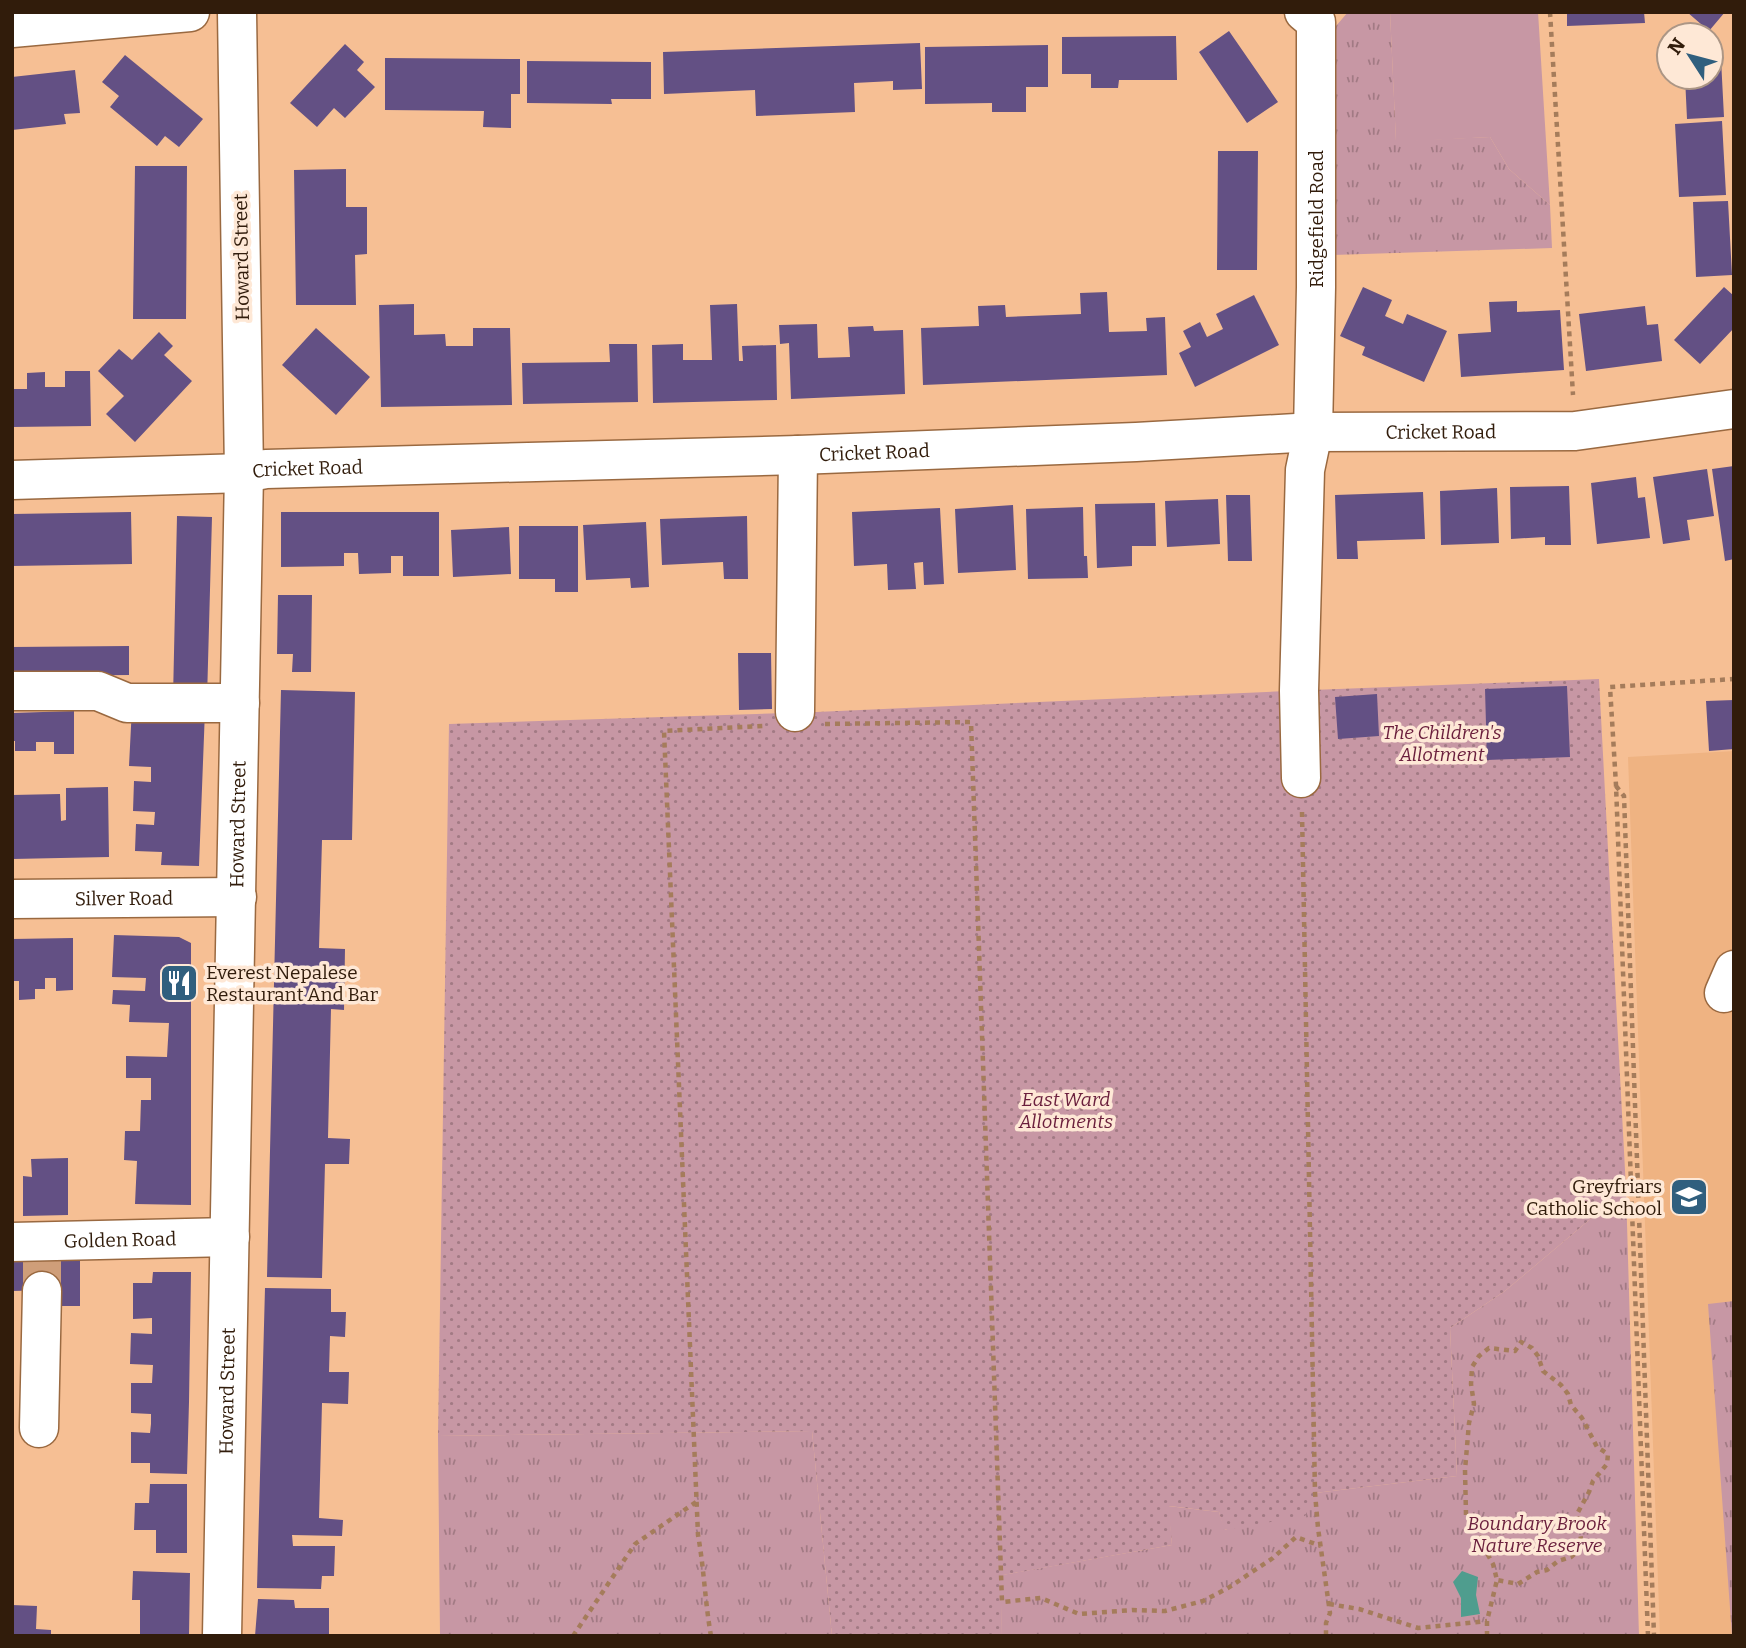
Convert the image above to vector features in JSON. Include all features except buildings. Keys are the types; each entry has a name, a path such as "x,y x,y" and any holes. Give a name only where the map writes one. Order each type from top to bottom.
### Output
{"street":[{"path":"12,28 190,12"},
{"name":"Howard Street","path":"222,1636 244,473 237,12"},
{"name":"Ridgefield Road","path":"1304,12 1316,22 1313,432"},
{"name":"Cricket Road","path":"12,480 244,473 266,469 798,455 1313,432 1575,431 1734,409"},
{"path":"1301,778 1298,691 1305,484 1313,432"},
{"path":"795,718 798,455"},
{"path":"12,691 98,691 127,703 240,703"},
{"name":"Silver Road","path":"12,899 237,897"},
{"name":"Golden Road","path":"35,1259 230,1237"},
{"path":"35,1259 39,1428"}],"path":[{"path":"1549,12 1575,431"},
{"path":"1648,1636 1610,687 1734,680"},
{"path":"711,1636 698,1535 664,731 795,718 971,722 1002,1602 1041,1598 1079,1614 1132,1610 1165,1611 1203,1601 1228,1588 1273,1558 1296,1537 1321,1546"},
{"path":"1301,778 1315,1493 1330,1613 1326,1623 1326,1636"},
{"path":"1616,785 1623,796 1654,1636"},
{"path":"1486,1636 1497,1580 1493,1564 1476,1528 1466,1516 1465,1470 1469,1423 1474,1404 1472,1367 1479,1356 1489,1348 1515,1352 1521,1342 1532,1348 1543,1371 1568,1394 1571,1405 1582,1418 1597,1447 1608,1454 1607,1464 1593,1481 1577,1514 1581,1539 1579,1550 1571,1557 1518,1584 1497,1580"},
{"path":"573,1636 635,1544 697,1502"},
{"path":"1329,1604 1359,1609 1418,1628 1487,1621"}],"shaded area":[{"name":"Greyfriars Catholic School","path":"1734,751 1734,1636 1660,1636 1628,757"}],"green space":[{"path":"1348,12 1390,12 1396,141 1490,137 1509,169 1550,205 1552,248 1333,255 1331,142 1336,26"},
{"path":"1390,12 1538,12 1550,205 1509,169 1490,137 1396,142"},
{"name":"East Ward Allotments","path":"1599,679 1626,1189 1505,1291 1450,1328 1457,1476 1315,1493 1305,1516 1224,1530 1219,1512 1169,1506 1172,1545 1003,1575 1001,1636 832,1636 812,1431 438,1436 449,724 816,712"},
{"name":"Boundary Brook Nature Reserve","path":"1626,1189 1639,1636 1001,1636 1002,1575 1172,1545 1168,1506 1219,1512 1225,1530 1315,1493 1457,1476 1450,1328 1505,1291"},
{"path":"1734,1301 1734,1636 1732,1636 1708,1304"},
{"path":"812,1431 832,1636 440,1636 438,1436"}],"water":[{"path":"1462,1571 1478,1577 1476,1595 1480,1614 1461,1617 1461,1598 1453,1582"}],"tunnel":[{"path":"42,1261 42,1291"}],"place":[{"name":"Everest Nepalese Restaurant And Bar","path":"179,983"},
{"name":"Greyfriars Catholic School","path":"1689,1197"}],"park label":[{"name":"The Children's Allotment","path":"1442,743"}]}
